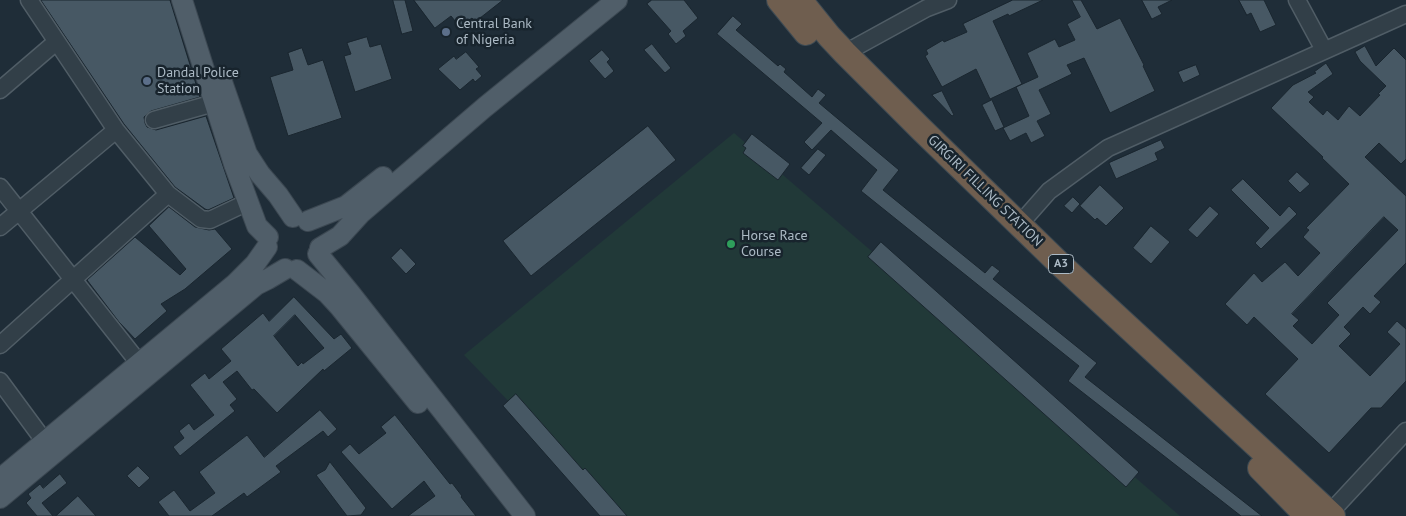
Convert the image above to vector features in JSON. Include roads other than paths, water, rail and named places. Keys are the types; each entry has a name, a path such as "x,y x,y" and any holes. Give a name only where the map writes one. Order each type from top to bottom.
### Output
{"highway":[{"name":"A3","path":"779,0 817,46 875,105 1067,291 1264,472 1307,516"},
{"name":"GIRGIRI FILLING STATION","path":"800,0 845,53 1019,225 1229,418 1330,515"}],"main road":[{"path":"182,0 214,103 257,226 267,242 270,257 276,264 316,283 333,300 416,389 525,516"},
{"path":"195,0 247,154 260,174 300,219 315,228 319,238 319,251 416,389 509,516"},
{"path":"0,479 235,284 255,264 267,242 271,229 277,223 330,213 358,198 596,0"},
{"path":"0,498 256,285 312,263 319,251 340,236 360,214 485,107 616,0"}],"street":[{"path":"30,0 116,130 168,194 201,219 210,220 248,202"},
{"path":"845,53 927,8 948,0"},
{"path":"1297,0 1324,50"},
{"path":"1019,225 1049,191 1108,148 1281,72 1324,50 1406,14"},
{"path":"0,90 56,42"},
{"path":"154,120 214,103"},
{"path":"0,227 116,130"},
{"path":"0,187 139,363"},
{"path":"0,345 168,194"},
{"path":"0,381 45,442"},
{"path":"1330,515 1406,431"}],"place":[{"name":"Central Bank of Nigeria","path":"446,32"},
{"name":"Dandal Police Station","path":"147,81"},
{"name":"Horse Race Course","path":"731,244"}]}
